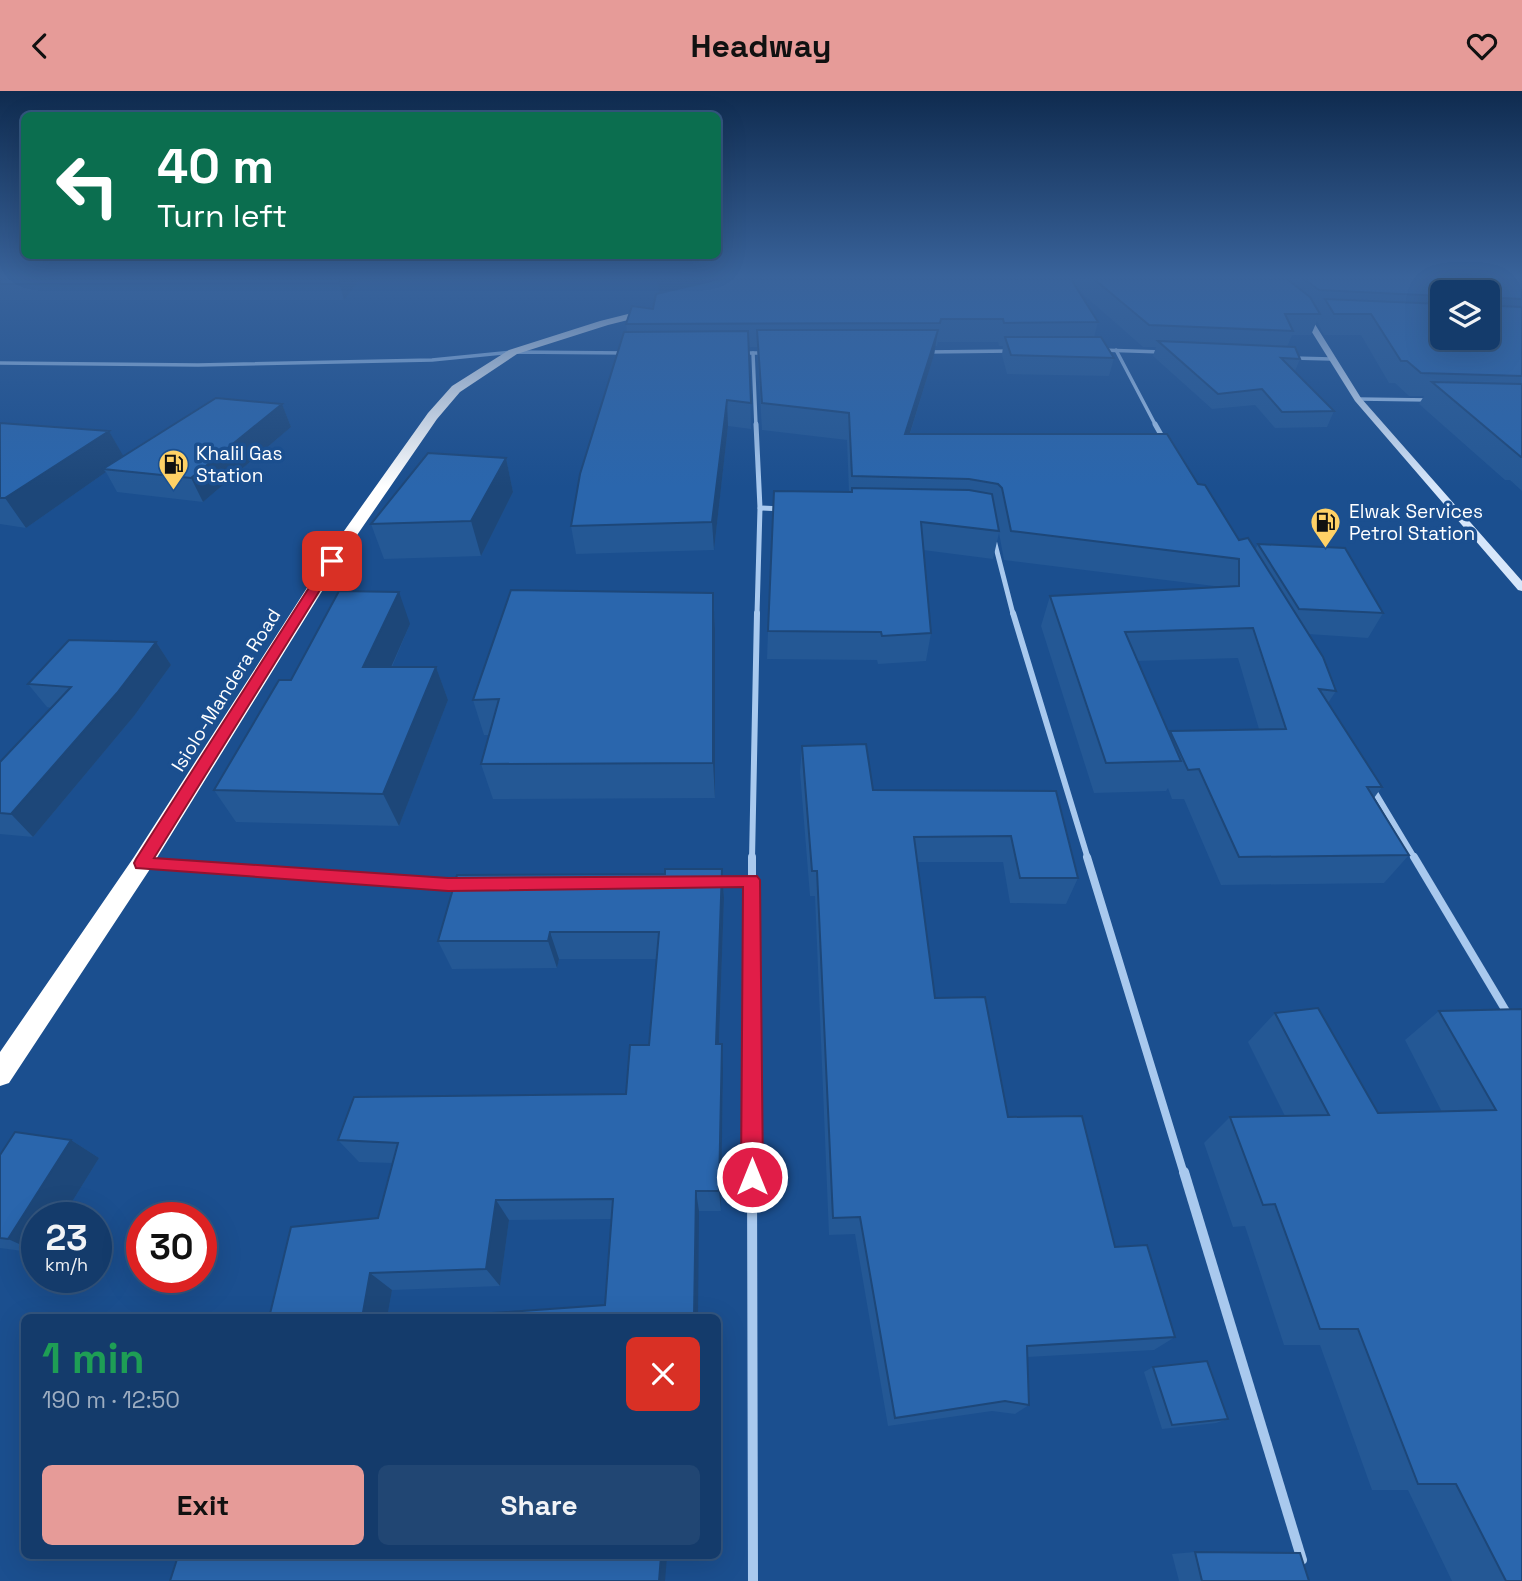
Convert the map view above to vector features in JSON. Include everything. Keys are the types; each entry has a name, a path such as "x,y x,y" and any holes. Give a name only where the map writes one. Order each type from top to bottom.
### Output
{"highway":[{"name":"Isiolo-Mandera Road","path":"0,1075 142,863 347,538 432,417 456,389 513,352 524,349"}],"main road":[{"path":"1325,349 1358,399 1522,588"}],"street":[{"path":"1116,350 1167,445"},
{"path":"920,352 1018,351"},
{"path":"1088,351 1170,353"},
{"path":"0,363 198,365 432,360 513,352 633,353"},
{"path":"740,353 781,353"},
{"path":"752,1581 751,880 760,508 753,353"},
{"path":"1291,358 1331,359"},
{"path":"1358,399 1440,401"},
{"path":"760,508 786,509"},
{"path":"994,536 1001,574 1304,1568"},
{"path":"1365,777 1515,1026"},
{"path":"142,863 476,884"},
{"path":"710,881 751,880"}],"building":[{"path":"619,349 749,349 751,403 727,400 712,522 571,526 580,474"},
{"path":"758,349 932,349 905,434 1167,434 1198,484 1205,485 1239,540 1248,538 1323,657 1336,691 1319,689 1382,787 1367,787 1409,855 1239,857 1199,769 1188,770 1170,731 1286,729 1253,628 1125,632 1181,761 1106,763 1050,596 1239,586 1239,559 1011,531 1002,488 998,484 969,479 852,476 849,413 762,403"},
{"path":"1009,349 1108,349 1114,358 1011,355"},
{"path":"1167,349 1296,349 1300,359 1281,358 1334,411 1282,412 1262,389 1218,394"},
{"path":"1393,349 1522,349 1522,376 1421,373 1407,361 1401,361"},
{"path":"1432,382 1522,384 1522,457 1521,457"},
{"path":"216,398 282,404 191,478 103,469"},
{"path":"0,423 109,431 5,498 0,498"},
{"path":"428,453 506,458 471,521 371,524"},
{"path":"852,488 969,490 992,494 999,531 921,522 931,633 882,636 881,632 768,631 774,491 852,492"},
{"path":"1258,544 1345,548 1383,613 1299,609"},
{"path":"511,590 713,593 713,763 481,764 499,699 473,700"},
{"path":"339,591 399,592 363,667 436,667 383,794 214,790 279,680 291,680"},
{"path":"69,640 156,642 117,693 11,814 0,813 0,762 71,687 28,684"},
{"path":"866,744 873,790 1056,791 1078,878 1020,878 1011,836 914,837 935,998 985,997 1008,1117 1082,1116 1115,1247 1147,1245 1175,1337 1027,1346 1029,1405 1005,1401 895,1418 860,1217 833,1218 817,871 812,871 802,746"},
{"path":"665,869 722,869 716,1044 722,1044 719,1191 696,1191 694,1314 493,1314 605,1305 613,1199 496,1200 486,1269 370,1273 363,1314 270,1314 291,1227 378,1218 398,1143 338,1140 354,1097 626,1094 630,1045 649,1045 659,932 550,932 548,941 438,941 457,875 665,874"},
{"path":"1318,1008 1378,1113 1496,1110 1439,1011 1522,1009 1522,1581 1506,1581 1456,1484 1418,1484 1358,1329 1320,1329 1275,1204 1263,1205 1230,1117 1329,1115 1275,1013"},
{"path":"15,1132 71,1140 32,1202 21,1202 21,1219 8,1239 0,1238 0,1155"},
{"path":"1207,1361 1228,1419 1172,1425 1153,1367"},
{"path":"1195,1552 1300,1553 1309,1581 1202,1581"},
{"path":"177,1559 661,1559 659,1581 170,1581"}],"place":[{"name":"Khalil Gas Station","path":"173,491"},
{"name":"Elwak Services Petrol Station","path":"1326,549"}],"route":[{"path":"332,561 142,863 448,884 751,880 752,1177"}]}
